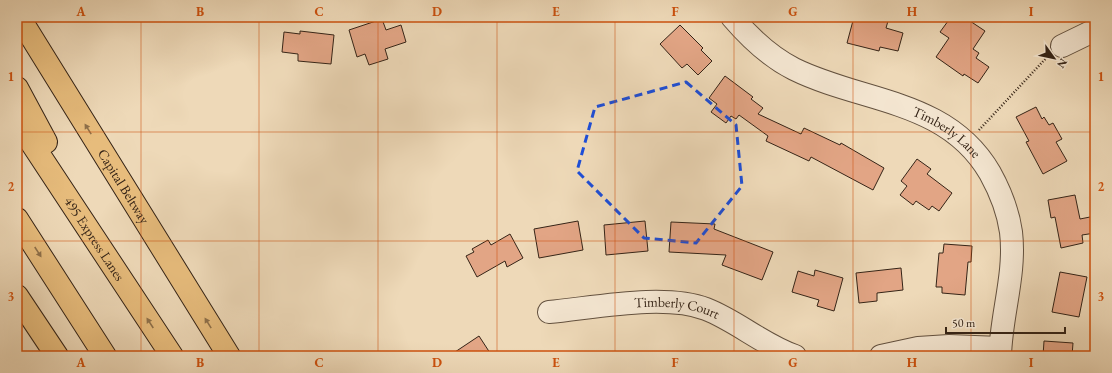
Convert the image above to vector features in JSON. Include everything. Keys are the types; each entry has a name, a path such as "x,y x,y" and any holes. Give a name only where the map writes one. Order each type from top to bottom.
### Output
{"highway":[{"name":"Capital Beltway","path":"19,17 229,356"},
{"path":"17,88 114,268"},
{"name":"495 Express Lanes","path":"17,121 172,356"},
{"path":"17,219 105,356"},
{"path":"17,296 39,330"},
{"path":"17,300 57,356"}],"street":[{"name":"Timberly Lane","path":"732,17 747,34 768,53 793,69 819,80 930,116 950,129 967,144 985,165 998,187 1006,208 1011,232 1011,270 1000,352"},
{"path":"1057,49 1095,30"},
{"name":"Timberly Court","path":"548,312 660,301 684,304 705,309 727,319 782,351 795,356"},
{"path":"881,356 918,348 949,346 1000,352"}],"path":[{"path":"967,144 1057,49"}],"highlighted area":[{"path":"686,82 736,125 742,186 696,243 644,238 577,171 595,107"}],"building":[{"path":"854,17 871,17 888,21 886,28 903,33 898,51 880,47 879,51 847,43"},
{"path":"951,17 964,17 985,31 973,49 979,53 976,58 989,67 978,83 964,74 963,76 936,57 949,38 940,32"},
{"path":"382,19 386,30 401,25 406,42 385,49 388,59 369,65 365,54 357,57 349,30"},
{"path":"680,25 703,48 701,50 712,61 698,75 687,64 682,68 660,44"},
{"path":"300,31 334,35 331,64 298,61 298,54 282,52 284,32 300,34"},
{"path":"725,76 753,97 751,99 763,108 758,114 801,134 804,128 840,145 841,143 884,168 873,190 811,157 809,161 766,141 768,136 739,115 736,119 731,116 726,123 711,112 717,104 709,98"},
{"path":"1036,107 1042,119 1044,117 1049,125 1053,123 1062,139 1056,142 1067,161 1043,174 1026,142 1029,141 1016,117"},
{"path":"917,159 931,169 927,174 952,193 939,211 932,206 929,210 916,201 913,205 900,195 907,186 901,181"},
{"path":"1075,195 1080,219 1095,216 1095,233 1082,235 1083,243 1061,248 1055,217 1051,218 1048,200"},
{"path":"578,221 583,250 539,258 534,229"},
{"path":"645,221 648,251 606,255 604,225"},
{"path":"671,222 715,224 714,229 773,252 762,280 722,265 726,255 669,252"},
{"path":"510,234 523,258 507,267 505,261 477,277 466,256 474,252 472,249 488,240 491,245"},
{"path":"944,244 972,246 971,262 968,262 965,295 942,293 942,287 936,287 939,253 943,253"},
{"path":"901,268 903,290 877,293 877,301 859,303 856,273"},
{"path":"815,270 843,278 834,311 817,306 819,300 792,292 798,271 814,276"},
{"path":"1060,272 1087,277 1079,317 1052,312"},
{"path":"479,336 492,356 449,356"},
{"path":"1044,341 1073,343 1072,356 1043,356"}]}
